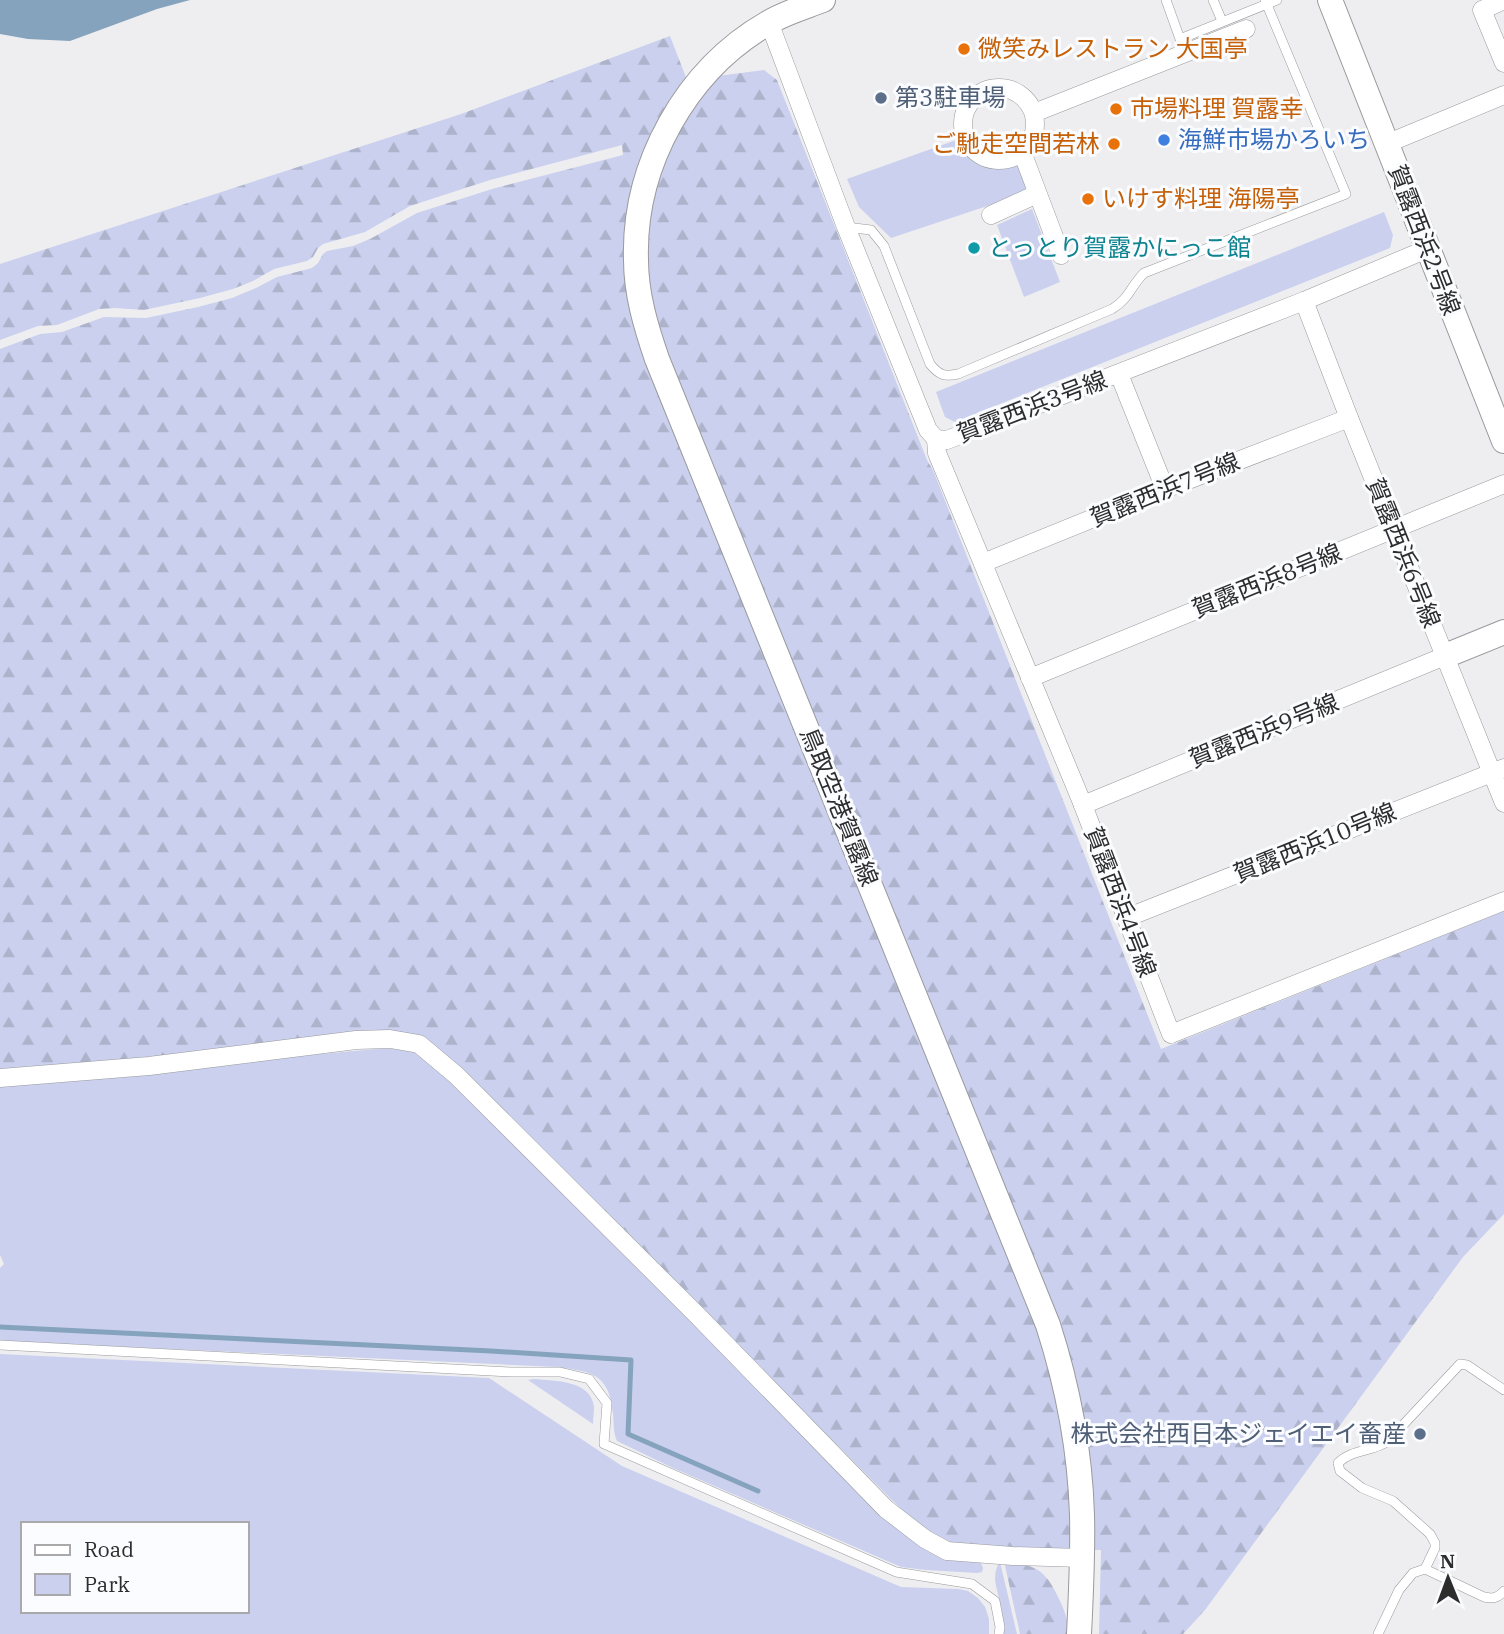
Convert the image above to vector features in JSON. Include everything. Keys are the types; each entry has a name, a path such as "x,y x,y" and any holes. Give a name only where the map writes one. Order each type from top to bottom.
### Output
{"main road":[{"name":"鳥取空港賀露線","path":"822,0 769,22 722,57 674,116 663,137 645,186 636,239 638,288 666,382 1048,1325 1062,1372 1075,1433 1082,1515 1079,1634"},
{"name":"賀露西浜2号線","path":"1330,0 1504,441"},
{"path":"1445,656 1504,632"}],"street":[{"path":"1504,0 1482,10 1504,63"},
{"name":"賀露西浜3号線","path":"769,22 846,227 928,430 936,439 947,440 1304,302 1427,249"},
{"path":"1034,113 1246,29"},
{"path":"995,88 1019,93 1034,113 1033,137 1027,148 1017,156 995,161 983,158 973,151 962,131 962,119 969,103 983,91 995,88"},
{"path":"947,94 969,103"},
{"path":"1387,144 1504,95"},
{"path":"1022,152 1061,255"},
{"path":"990,215 1037,194"},
{"name":"賀露西浜6号線","path":"1304,302 1445,656 1498,770 1504,803"},
{"path":"1119,373 1165,489"},
{"name":"賀露西浜7号線","path":"983,564 1165,489 1349,418"},
{"name":"賀露西浜4号線","path":"936,439 937,453 1083,805 1171,1034 1504,901"},
{"name":"賀露西浜8号線","path":"1031,678 1504,484"},
{"name":"賀露西浜9号線","path":"1083,805 1445,656"},
{"name":"賀露西浜10号線","path":"1126,918 1498,770"},
{"path":"0,1078 149,1066 356,1041 390,1039 419,1044 456,1075 678,1296 886,1509 947,1552 1082,1558"}],"lane":[{"path":"1166,0 1180,39 1266,2 1277,0"},
{"path":"1213,0 1222,22"},
{"path":"846,227 871,230 884,247 930,363 937,373 946,376 958,374 1112,309 1125,301 1134,283 1144,273 1346,194 1266,2"},
{"path":"0,1345 511,1372 560,1372 589,1379 607,1403 604,1444 896,1572 972,1584 995,1601 999,1634"},
{"path":"1425,1569 1435,1548 1430,1534 1393,1502 1362,1488 1340,1471 1338,1462 1363,1450 1382,1446 1460,1364 1467,1365 1504,1390"},
{"path":"1378,1634 1399,1590 1413,1573 1425,1569 1491,1599 1499,1597 1504,1591"}],"green space":[{"path":"670,36 687,80 764,70 777,80 1161,1049 1504,911 1504,1214 1463,1257 1205,1610 1183,1634 1099,1634 1101,1550 952,1547 914,1522 694,1302 420,1041 194,1054 0,1070 0,349 40,334 62,332 104,317 146,318 232,298 277,277 312,268 327,251 353,246 370,239 417,213 492,189 623,155 622,145 490,180 410,206 365,232 323,244 307,261 274,269 233,289 144,310 99,309 57,325 38,326 0,340 0,264 461,114"},
{"path":"959,139 969,155 983,163 999,165 1017,162 1027,184 1023,194 891,238 859,207 847,179"},
{"path":"1032,209 1060,282 1024,297 997,225"},
{"path":"1384,212 1393,235 1390,248 955,422 945,417 936,392"},
{"path":"387,1048 413,1052 436,1067 881,1512 977,1560 981,1563 982,1572 901,1567 617,1441 607,1390 603,1382 589,1373 557,1367 0,1341 0,1268 4,1264 0,1255 0,1083"},
{"path":"0,1354 489,1378 622,1466 901,1587 968,1591 985,1607 989,1619 989,1634 0,1634"},
{"path":"528,1380 571,1384 586,1392 594,1407 593,1424"},
{"path":"1004,1561 1033,1567 1045,1576 1064,1609 1068,1634 1020,1634"},
{"path":"1000,1562 1017,1634 1003,1634 995,1578"}],"shaded area":[{"path":"0,0 190,0 157,9 70,41 28,39 0,34"}],"waterway":[{"path":"0,1327 631,1360 628,1434 758,1491"}],"place":[{"name":"微笑みレストラン 大国亭","path":"964,49"},
{"name":"第3駐車場","path":"881,98"},
{"name":"市場料理 賀露幸","path":"1116,109"},
{"name":"海鮮市場かろいち","path":"1164,140"},
{"name":"ご馳走空間若林","path":"1114,144"},
{"name":"いけす料理 海陽亭","path":"1088,199"},
{"name":"とっとり賀露かにっこ館","path":"974,248"},
{"name":"株式会社西日本ジェイエイ畜産","path":"1420,1434"}]}
